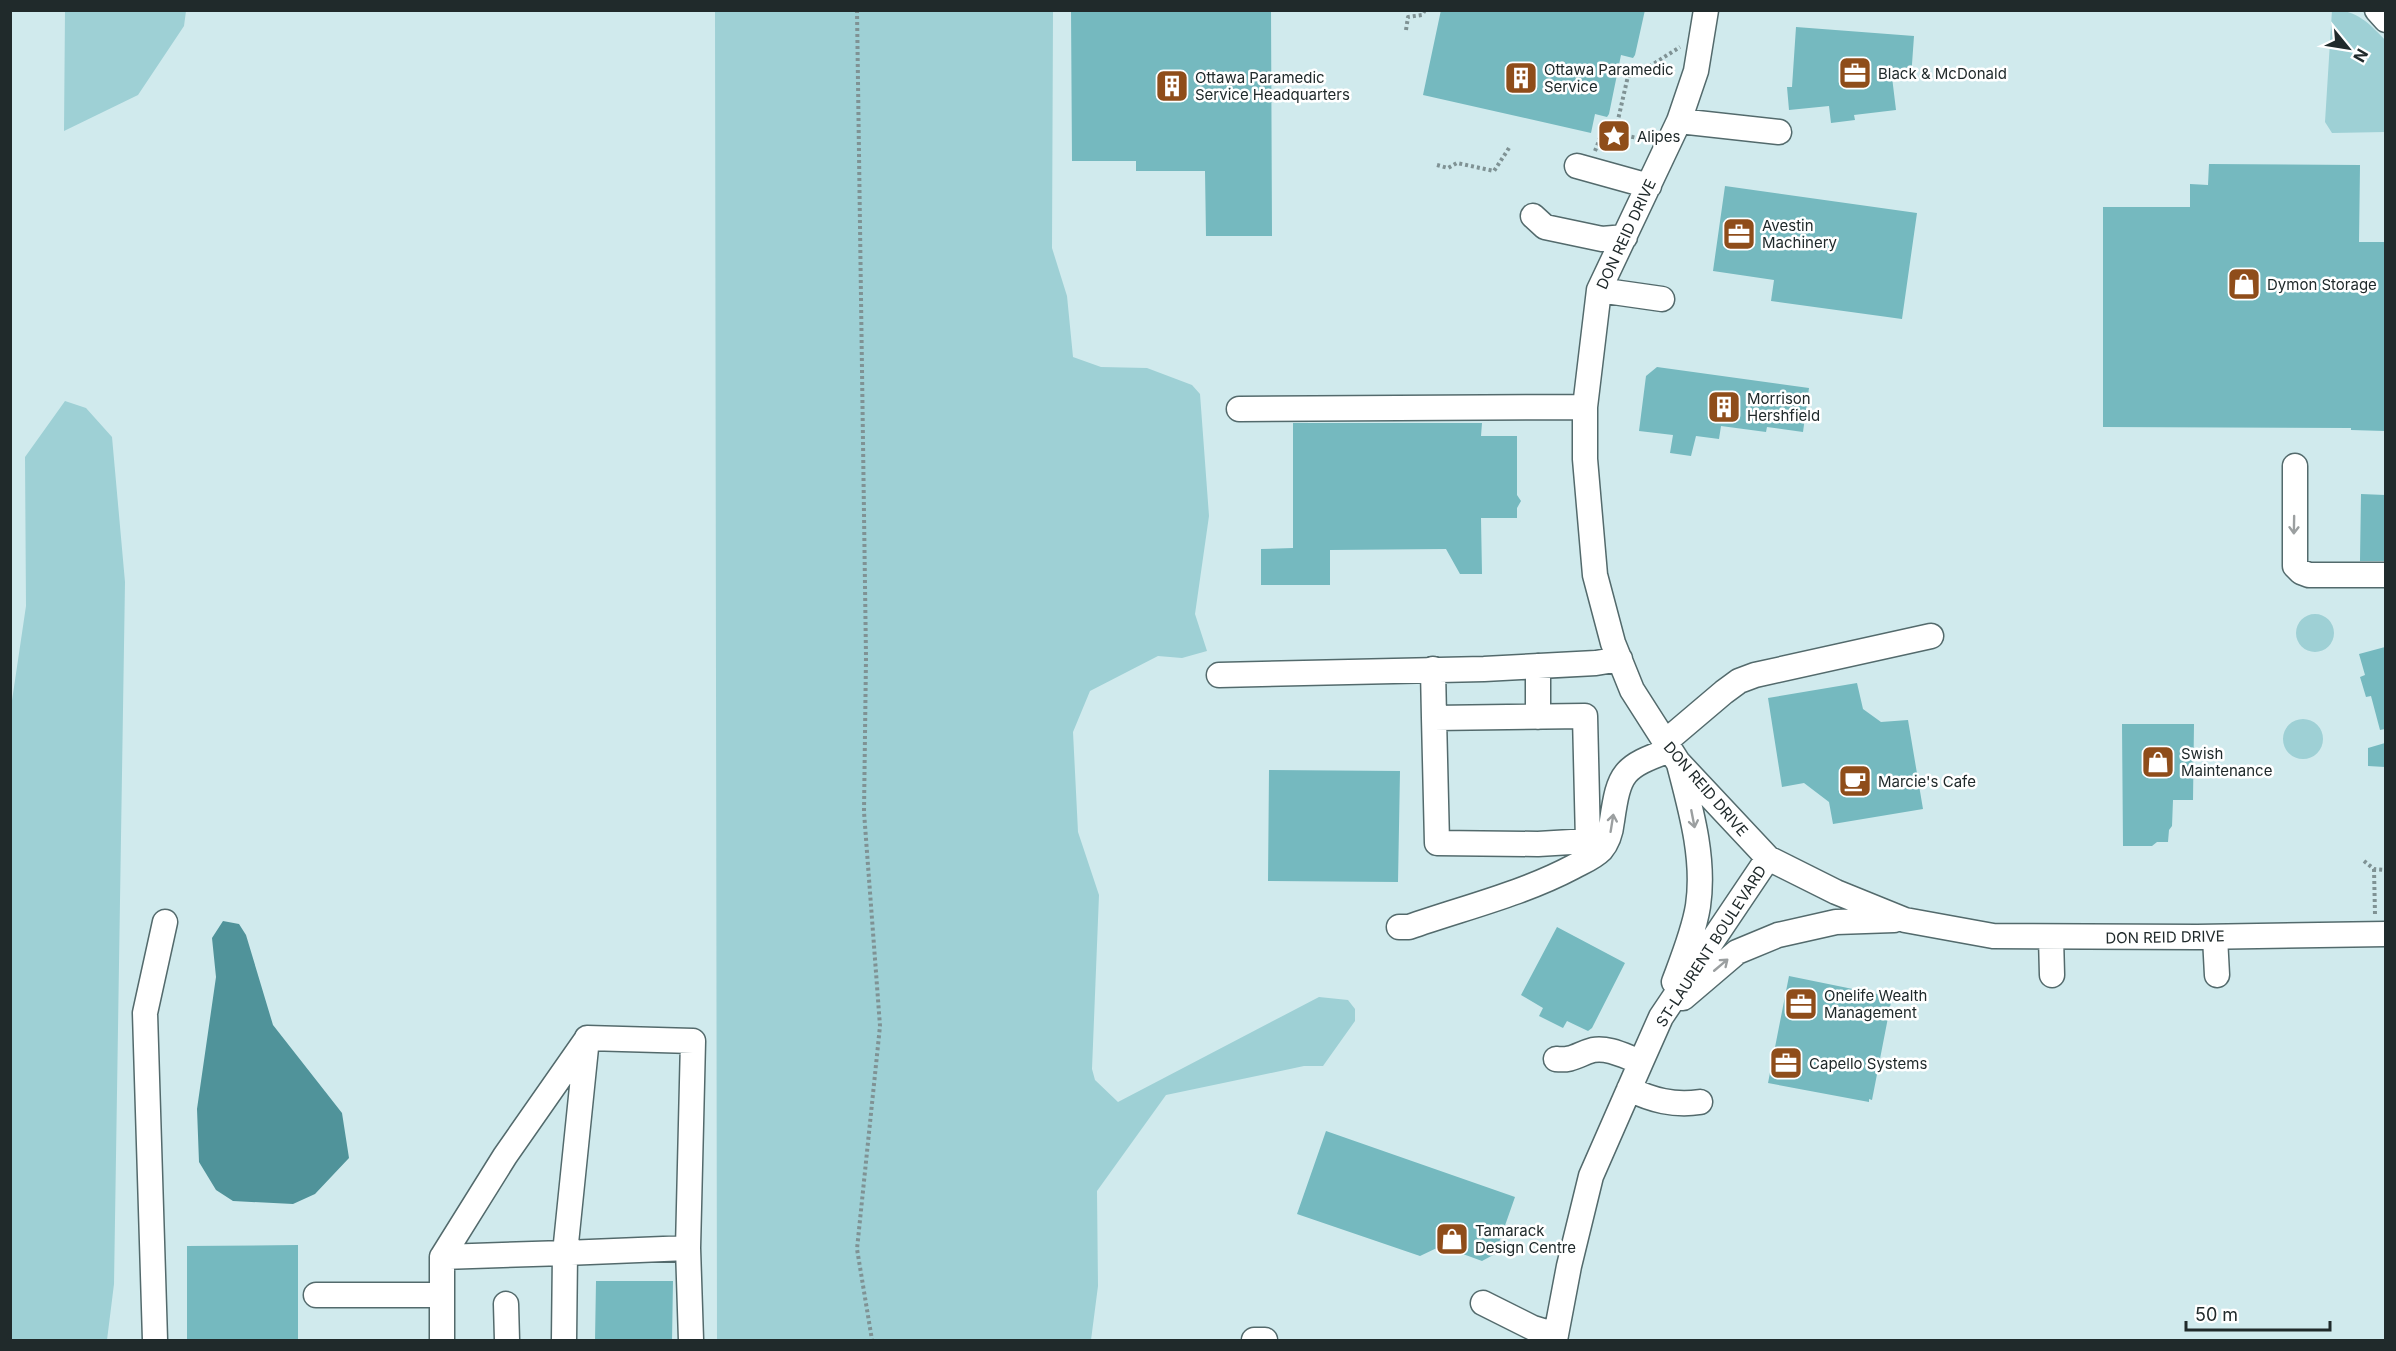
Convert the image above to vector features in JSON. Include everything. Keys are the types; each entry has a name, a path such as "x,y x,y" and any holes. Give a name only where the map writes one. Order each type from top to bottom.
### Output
{"street":[{"name":"DON REID DRIVE","path":"1706,10 1696,70 1679,121 1599,290 1585,407 1585,459 1595,575 1613,643 1632,690 1671,751 1768,858 1836,892 1905,920 1993,936 2051,937 2215,937 2380,924"},
{"path":"2377,10 2385,20"},
{"path":"1679,121 1779,132"},
{"path":"1577,166 1649,186"},
{"path":"1599,290 1662,299"},
{"path":"1239,409 1585,407"},
{"path":"2295,466 2295,566 2301,572 2309,575 2385,575"},
{"path":"1399,927 1409,927 1551,878 1602,849 1611,831 1617,788 1622,777 1649,757 1671,751 1739,681 1755,675 1931,636"},
{"path":"1219,675 1538,666 1596,663 1620,659"},
{"path":"1538,666 1538,717"},
{"path":"1433,669 1434,718 1437,843 1538,844 1588,841 1585,716 1434,718"},
{"path":"1661,1017 1698,907 1699,876 1694,820 1671,751"},
{"path":"1538,844 1538,882"},
{"name":"ST-LAURENT BOULEVARD","path":"1555,1338 1569,1266 1591,1176 1629,1089 1661,1017 1768,858"},
{"path":"1661,1017 1737,952 1778,935 1836,922 1905,920"},
{"path":"155,1341 145,1013 165,922"},
{"path":"2051,937 2052,975"},
{"path":"2215,937 2217,975"},
{"path":"587,1038 693,1041 688,1248 691,1341"},
{"path":"564,1341 565,1253 587,1038"},
{"path":"442,1341 442,1257 505,1156 587,1038"},
{"path":"1556,1059 1568,1060 1593,1050 1606,1051 1641,1062"},
{"path":"1629,1089 1661,1101 1679,1104 1700,1102"},
{"path":"442,1257 688,1248"},
{"path":"316,1295 442,1295"},
{"path":"1483,1303 1555,1338"},
{"path":"506,1304 507,1341"},
{"path":"1254,1341 1265,1341"}],"path":[{"path":"856,10 866,657 864,812 880,1026 857,1249 872,1341"},
{"path":"1407,30 1408,17 1422,15 1425,10"},
{"path":"1646,140 1615,133 1628,76 1636,75 1680,47"},
{"path":"1437,165 1448,168 1457,164 1494,171 1509,148"},
{"path":"2364,861 2374,869 2385,870"},
{"path":"2374,869 2380,924"}],"shaded area":[{"path":"2332,10 2356,15 2385,40 2385,132 2332,133 2325,122"},
{"path":"65,11 186,11 184,26 138,95 64,131"},
{"path":"715,11 1053,11 1052,248 1067,296 1073,357 1101,367 1147,368 1192,385 1200,394 1209,516 1195,614 1207,651 1182,658 1158,656 1090,691 1073,732 1078,832 1099,895 1092,1069 1095,1080 1118,1102 1319,997 1348,1000 1355,1009 1355,1021 1323,1066 1304,1066 1166,1095 1097,1191 1098,1286 1091,1340 717,1340"},
{"path":"65,401 86,408 112,437 125,582 114,1284 107,1340 11,1340 10,714 26,606 25,457"},
{"path":"2315,614 2328,620 2334,633 2328,646 2315,652 2302,646 2296,633 2302,620"},
{"path":"2303,719 2311,720 2317,725 2322,731 2322,747 2317,753 2311,758 2303,759 2295,758 2289,753 2284,747 2283,739 2284,731 2289,725 2295,720"},
{"path":"223,921 239,924 246,935 273,1025 342,1113 349,1158 315,1194 293,1204 233,1201 216,1190 199,1162 197,1109 216,977 212,938"}],"building":[{"name":"Ottawa Paramedic Service Headquarters","path":"1071,10 1271,10 1272,236 1206,236 1205,171 1136,171 1136,161 1072,161"},
{"name":"Ottawa Paramedic Service","path":"1441,10 1645,10 1635,55 1633,58 1621,55 1609,114 1607,117 1595,114 1591,133 1423,95"},
{"name":"Black & McDonald","path":"1796,27 1914,36 1911,78 1892,77 1896,110 1854,115 1855,120 1831,123 1829,106 1789,110 1787,87 1792,87"},
{"name":"Dymon Storage","path":"2209,164 2360,165 2359,242 2385,242 2385,431 2351,430 2351,428 2103,427 2103,207 2190,207 2190,184 2208,185"},
{"path":"1725,186 1917,213 1902,319 1771,301 1774,280 1713,271"},
{"name":"Morrison Hershfield","path":"1657,367 1809,388 1803,432 1767,427 1766,432 1721,426 1719,439 1696,436 1691,456 1670,453 1673,435 1639,431 1646,376"},
{"path":"1293,423 1482,423 1481,436 1517,436 1517,495 1521,501 1517,508 1517,518 1481,518 1482,574 1460,574 1446,549 1330,550 1330,585 1261,585 1261,549 1293,548"},
{"path":"2361,494 2385,495 2385,561 2360,561"},
{"path":"2385,647 2385,729 2380,730 2371,696 2366,697 2360,677 2365,675 2359,654"},
{"path":"1857,683 1863,709 1881,722 1908,720 1923,809 1833,824 1829,802 1804,783 1782,787 1768,698"},
{"name":"Swish Maintenance","path":"2122,724 2194,724 2193,800 2173,800 2172,826 2169,830 2168,842 2157,842 2152,846 2123,846"},
{"path":"2385,743 2385,767 2368,766 2368,748"},
{"path":"1269,770 1400,771 1398,882 1268,881"},
{"path":"1557,927 1625,963 1592,1028 1588,1031 1567,1021 1563,1028 1539,1016 1543,1008 1521,995"},
{"path":"1789,976 1892,997 1872,1100 1869,1099 1869,1102 1768,1083"},
{"path":"1326,1131 1515,1197 1495,1254 1482,1261 1441,1246 1420,1256 1297,1214"},
{"path":"298,1245 298,1341 187,1341 187,1246"},
{"path":"596,1281 673,1281 672,1341 595,1341"}],"place":[{"name":"Black & McDonald","path":"1855,73"},
{"name":"Ottawa Paramedic Service","path":"1521,78"},
{"name":"Ottawa Paramedic Service Headquarters","path":"1172,86"},
{"name":"Alipes","path":"1614,136"},
{"name":"Avestin Machinery","path":"1739,234"},
{"name":"Dymon Storage","path":"2244,284"},
{"name":"Morrison Hershfield","path":"1724,407"},
{"name":"Swish Maintenance","path":"2158,762"},
{"name":"Marcie's Cafe","path":"1855,781"},
{"name":"Onelife Wealth Management","path":"1801,1004"},
{"name":"Capello Systems","path":"1786,1063"},
{"name":"Tamarack Design Centre","path":"1452,1239"}]}
